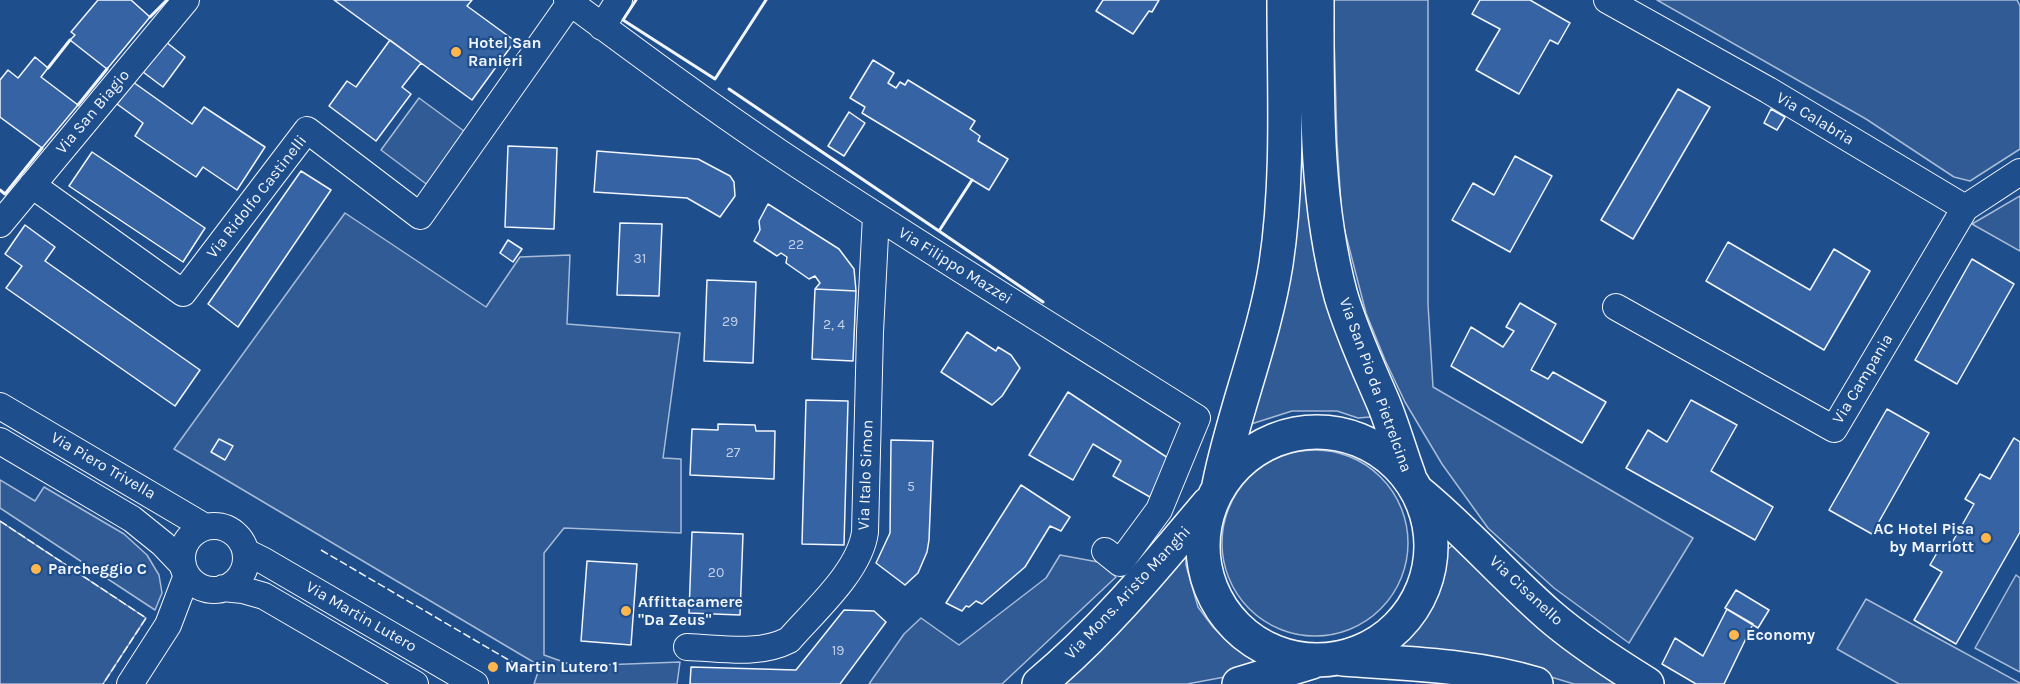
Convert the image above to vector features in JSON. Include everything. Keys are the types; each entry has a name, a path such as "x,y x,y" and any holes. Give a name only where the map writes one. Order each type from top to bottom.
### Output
{"main road":[{"path":"1284,0 1284,148 1276,264 1265,324 1226,450 1216,494 1206,519 1203,544 1205,570 1214,595 1220,607 1236,626 1257,644 1280,654 1464,669 1536,684"},
{"name":"Via San Pio da Pietrelcina","path":"1317,0 1318,139 1335,267 1353,334 1384,405 1413,486"},
{"name":"Via Mons. Aristo Manghi","path":"1039,684 1073,656 1117,610 1216,494 1235,467 1258,448 1287,437 1318,433 1334,434 1364,443 1390,460 1413,486"},
{"path":"1239,684 1358,652 1378,642 1405,618 1418,599 1429,567 1431,544 1425,511 1413,486"},
{"name":"Via Cisanello","path":"1413,486 1568,631 1647,684"}],"street":[{"name":"Via San Biagio","path":"0,224 186,0"},
{"path":"602,27 619,0"},
{"name":"Via Calabria","path":"1607,0 1768,90 1965,208"},
{"name":"Via Ridolfo Castinelli","path":"32,185 183,293 307,130 420,216 568,1"},
{"name":"Via Filippo Mazzei","path":"568,1 778,152 1197,418 1158,510 1120,563 1105,552"},
{"path":"1965,208 2020,172"},
{"name":"Via Campania","path":"1616,307 1834,429 1965,208"},
{"name":"Via Italo Simon","path":"687,647 752,650 777,646 789,640 843,578 858,557 865,532 870,332 876,216"},
{"name":"Via Piero Trivella","path":"0,406 205,527"},
{"name":"Via Piero Trivella","path":"0,441 132,519 163,544 185,569"},
{"path":"130,684 168,625 192,601 231,585 243,571 246,552 231,531 214,526 205,527 196,531 184,546 185,569 168,625"},
{"name":"Via Martin Lutero","path":"246,552 475,684"},
{"path":"185,569 199,586 219,589"},
{"name":"Via Martin Lutero","path":"219,589 243,590 264,596 415,684"}],"shaded area":[{"path":"1296,0 1370,417 1358,418 1337,411 1292,411 1248,425"},
{"path":"1333,0 1428,0 1428,304 1433,387 1693,538 1629,643 1554,588 1488,528 1442,464 1405,402 1385,360 1366,313 1342,220"},
{"path":"1657,0 2017,0 2020,6 2020,149 1970,181 1954,177 1866,119"},
{"path":"419,98 468,134 429,186 381,150"},
{"path":"2020,196 2020,251 1972,224"},
{"path":"345,213 486,307 520,257 570,255 567,324 680,333 663,458 681,459 681,533 564,528 544,553 544,655 575,666 680,662 677,684 534,684 540,666 174,449"},
{"path":"1315,450 1351,457 1381,477 1401,507 1408,543 1401,579 1381,609 1351,629 1315,636 1279,629 1249,609 1229,579 1222,543 1229,507 1249,477 1279,457"},
{"path":"0,480 35,501 44,487 124,534 147,555 159,575 162,593 155,610 0,508"},
{"name":"Parcheggio C","path":"0,521 146,618 103,684 0,684"},
{"path":"1453,545 1623,684 1574,684 1528,670 1399,647 1402,639 1424,616 1434,598 1445,570 1447,550"},
{"path":"1182,552 1186,556 1186,565 1198,607 1213,627 1232,646 1255,662 1257,671 1187,684 1056,684"},
{"path":"1060,555 1098,562 1116,577 1002,684 869,684 904,634 921,618 959,645 1046,578"},
{"path":"2016,575 2020,578 2020,672 1975,648"},
{"path":"1866,599 2020,684 1899,684 1837,649"}],"building":[{"path":"98,0 131,0 150,17 107,69 70,40 75,35 71,32"},
{"name":"Hotel San Ranieri","path":"334,0 472,0 467,6 515,41 472,100"},
{"path":"1103,0 1159,0 1133,34 1096,11"},
{"path":"1480,0 1530,0 1570,23 1558,44 1550,40 1519,94 1476,70 1500,29 1472,14"},
{"path":"390,40 421,63 402,87 411,94 376,141 329,106 347,81 356,87"},
{"path":"166,42 185,57 163,87 143,72"},
{"path":"35,57 48,68 41,77 78,105 42,148 0,117 0,80 8,70 18,78"},
{"path":"873,60 894,73 888,83 896,88 900,82 905,85 908,80 975,121 970,129 980,136 978,141 1008,159 989,190 862,113 865,107 850,98"},
{"path":"133,82 192,124 204,107 265,147 237,190 203,167 196,177 135,136 143,123 117,104"},
{"path":"1678,89 1710,107 1633,239 1601,220"},
{"path":"1771,109 1785,117 1777,130 1764,123"},
{"path":"849,112 865,123 844,156 828,146"},
{"path":"508,146 557,148 554,229 505,227"},
{"path":"597,151 698,159 730,176 734,182 735,196 720,217 687,198 594,192"},
{"path":"92,152 205,228 183,262 69,186"},
{"path":"1515,156 1552,176 1510,252 1452,220 1473,183 1494,195"},
{"path":"301,171 331,190 238,327 208,304"},
{"path":"768,204 839,249 854,269 856,291 815,289 820,283 815,276 809,279 786,263 787,257 781,253 777,256 754,241 760,230 759,221"},
{"path":"620,223 662,224 659,296 617,295"},
{"path":"25,225 55,247 45,261 200,370 175,406 6,288 22,266 5,254"},
{"path":"508,240 522,249 513,262 500,253"},
{"path":"1728,242 1810,290 1834,249 1870,271 1824,350 1706,281"},
{"path":"1972,259 2014,284 1957,384 1915,360"},
{"path":"707,280 756,282 753,363 704,361"},
{"path":"815,289 856,291 853,361 812,359"},
{"path":"1520,303 1556,324 1531,370 1548,379 1553,372 1606,402 1582,443 1451,366 1471,327 1503,347 1514,331 1506,327"},
{"path":"967,332 996,351 998,347 1011,355 1020,368 1002,396 992,405 941,372"},
{"path":"1068,392 1168,458 1150,497 1113,476 1121,461 1093,444 1073,480 1029,455"},
{"path":"806,400 848,401 844,545 802,544"},
{"path":"1691,400 1737,425 1711,471 1773,507 1755,540 1626,468 1648,430 1667,442"},
{"path":"1887,409 1929,433 1872,534 1829,510"},
{"path":"718,424 755,425 756,431 775,431 774,479 690,475 692,429 718,430"},
{"name":"AC Hotel Pisa by Marriott","path":"2014,438 2020,442 2020,532 1956,644 1914,620 1942,572 1930,565 1942,544 1949,548 1974,504 1965,499 1980,474 1990,479"},
{"path":"219,439 233,446 225,460 211,452"},
{"path":"891,440 933,441 927,552 918,573 905,585 876,563 890,533"},
{"path":"1021,485 1070,517 1061,531 1050,526 1025,567 982,604 976,601 962,611 946,603"},
{"path":"692,532 743,534 740,615 689,613"},
{"path":"587,561 637,564 631,645 581,641"},
{"path":"1736,590 1769,610 1758,628 1725,608"},
{"path":"1727,609 1753,624 1724,684 1696,684 1662,664 1675,638 1703,656"},
{"path":"844,610 874,611 886,622 840,684 690,684 691,667 796,670"}],"fence":[{"path":"0,521 146,618 103,684"},
{"path":"321,550 524,669"}],"wall":[{"path":"150,17 167,0"},
{"path":"636,0 623,20 715,79 766,0"},
{"path":"48,68 70,40"},
{"path":"78,105 107,69"},
{"path":"729,89 939,231 972,180"},
{"path":"0,190 5,194 42,148"},
{"path":"939,231 1043,302"}],"place":[{"name":"Hotel San Ranieri","path":"456,52"},
{"name":"AC Hotel Pisa by Marriott","path":"1986,538"},
{"name":"Parcheggio C","path":"36,569"},
{"name":"Affittacamere \"Da Zeus\"","path":"626,611"},
{"name":"Economy","path":"1734,635"},
{"name":"Martin Lutero 1","path":"493,667"}]}
